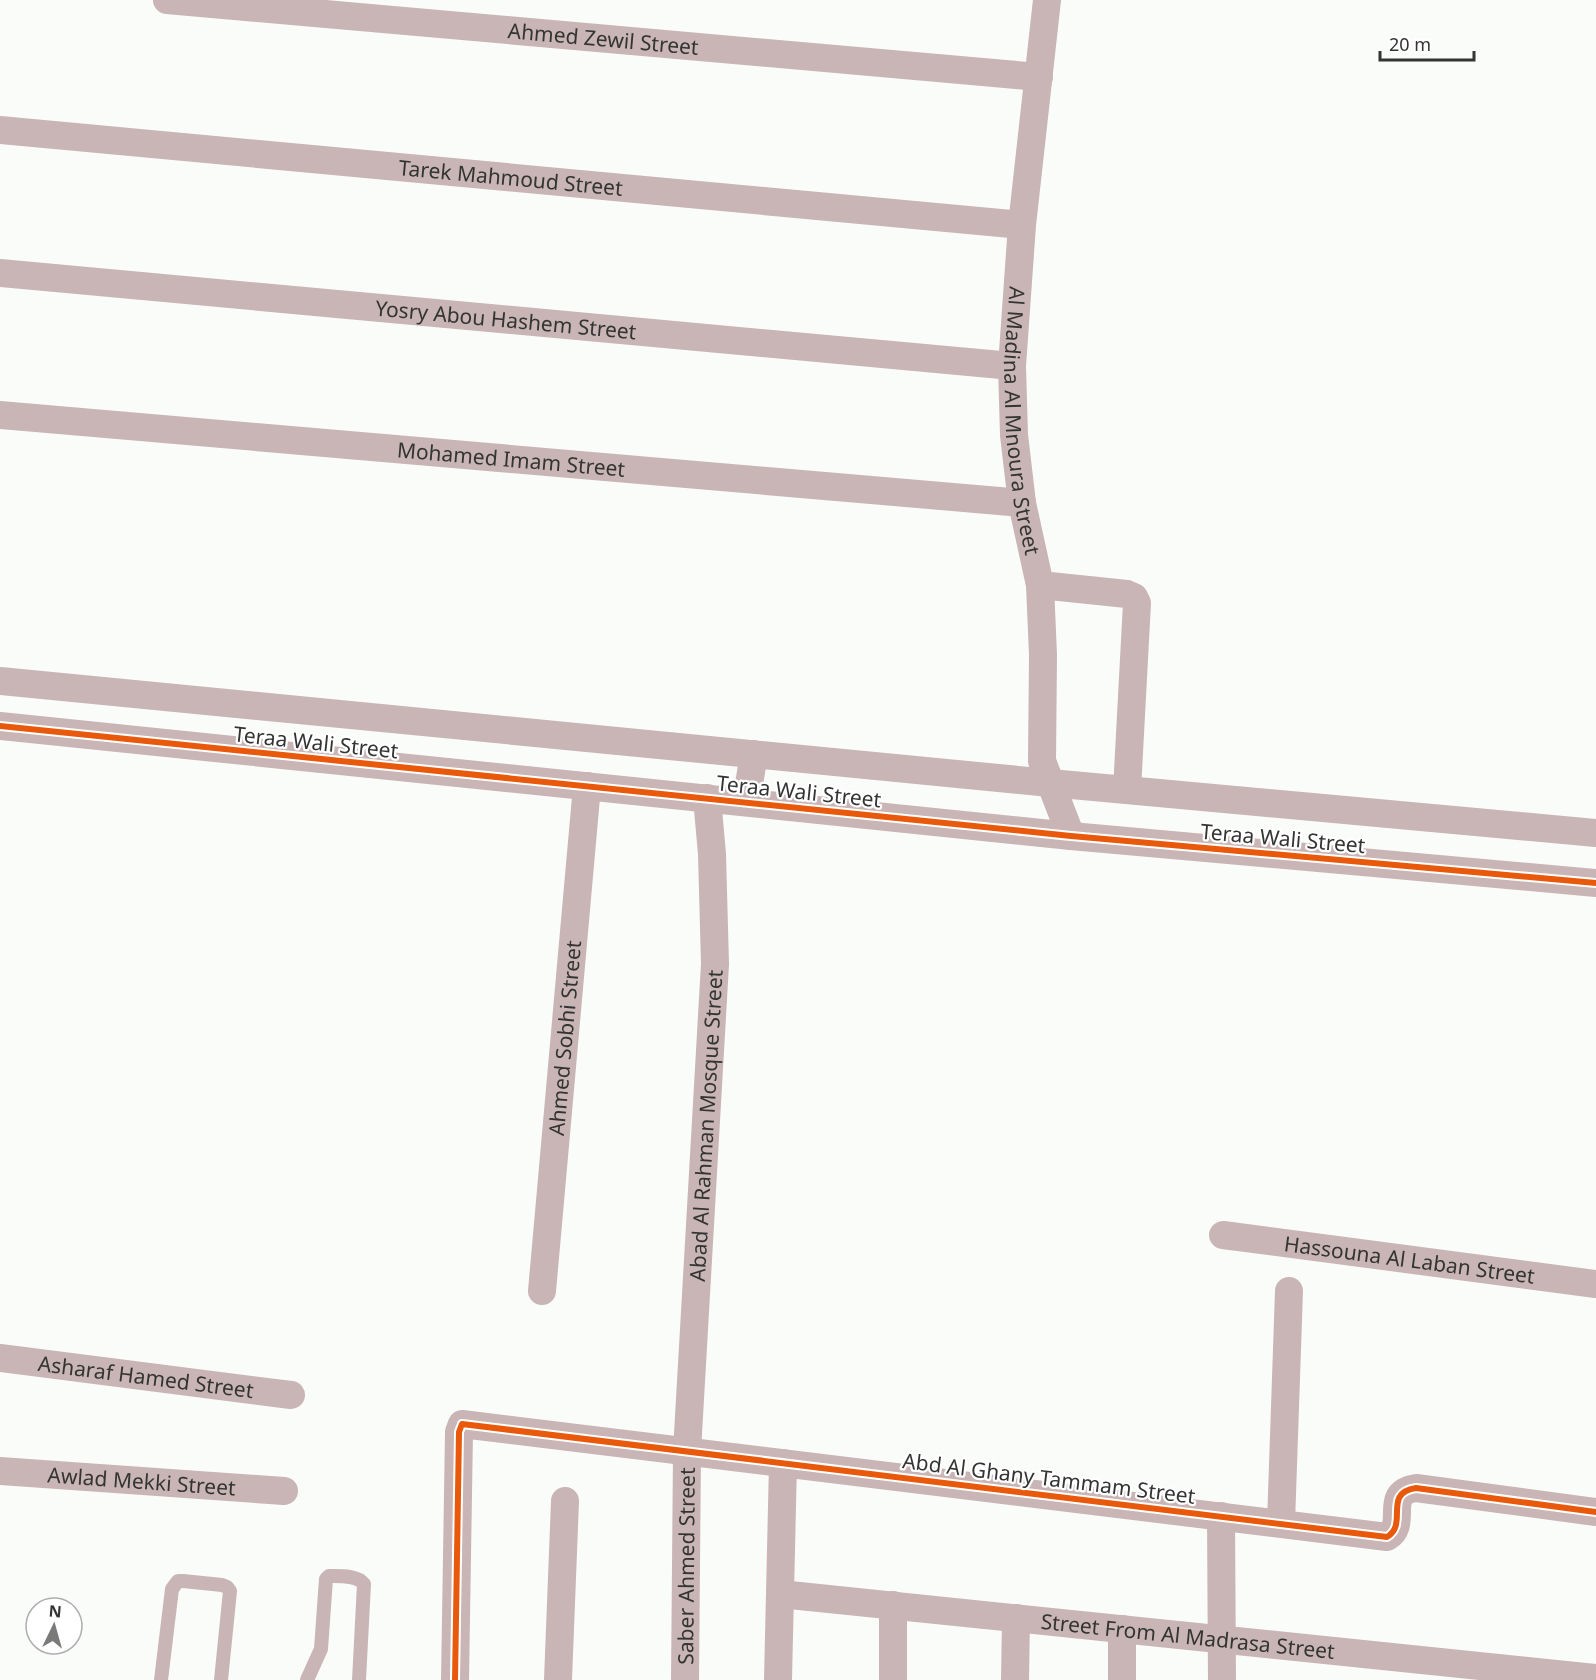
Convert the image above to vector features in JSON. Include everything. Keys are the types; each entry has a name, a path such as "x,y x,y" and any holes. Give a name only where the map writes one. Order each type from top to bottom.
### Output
{"street":[{"name":"Ahmed Zewil Street","path":"167,0 1039,77"},
{"name":"Al Madina Al Mnoura Street","path":"1047,0 1022,225 1012,366 1014,435 1022,503 1040,585 1043,655 1042,761 1071,836"},
{"name":"Tarek Mahmoud Street","path":"0,130 1022,225"},
{"name":"Yosry Abou Hashem Street","path":"0,273 1012,366"},
{"name":"Mohamed Imam Street","path":"0,415 1022,503"},
{"path":"1040,585 1127,594 1134,597 1137,603 1127,790"},
{"name":"Teraa Wali Street","path":"0,681 1050,783 1596,833"},
{"path":"224,749 227,703"},
{"name":"Teraa Wali Street","path":"0,726 1071,836 1596,883"},
{"path":"746,802 753,754"},
{"name":"Ahmed Sobhi Street","path":"542,1291 587,786"},
{"name":"Abad Al Rahman Mosque Street","path":"687,1451 715,964 712,854 707,798"},
{"name":"Hassouna Al Laban Street","path":"1223,1235 1596,1284"},
{"path":"1281,1523 1289,1291"},
{"name":"Asharaf Hamed Street","path":"0,1358 291,1395"},
{"name":"Abd Al Ghany Tammam Street","path":"455,1680 459,1432 462,1424 1387,1537 1396,1527 1397,1500 1409,1489 1416,1488 1596,1512"},
{"name":"Saber Ahmed Street","path":"684,1680 687,1451"},
{"path":"778,1680 783,1463"},
{"name":"Awlad Mekki Street","path":"0,1471 284,1491"},
{"path":"558,1680 564,1501"},
{"path":"1221,1516 1222,1680"},
{"name":"Street From Al Madrasa Street","path":"780,1594 1596,1678"},
{"path":"893,1605 893,1680"},
{"path":"1015,1680 1016,1618"},
{"path":"1122,1629 1122,1680"}],"lane":[{"path":"307,1680 321,1649 326,1579 334,1576 356,1578 364,1584 359,1680"},
{"path":"161,1680 172,1589 178,1581 183,1581 222,1585 230,1591 221,1680"}],"cycle path":[{"path":"0,726 1071,836 1596,883"},
{"path":"455,1680 459,1432 462,1424 1387,1537 1396,1525 1400,1496 1416,1488 1596,1512"}]}
